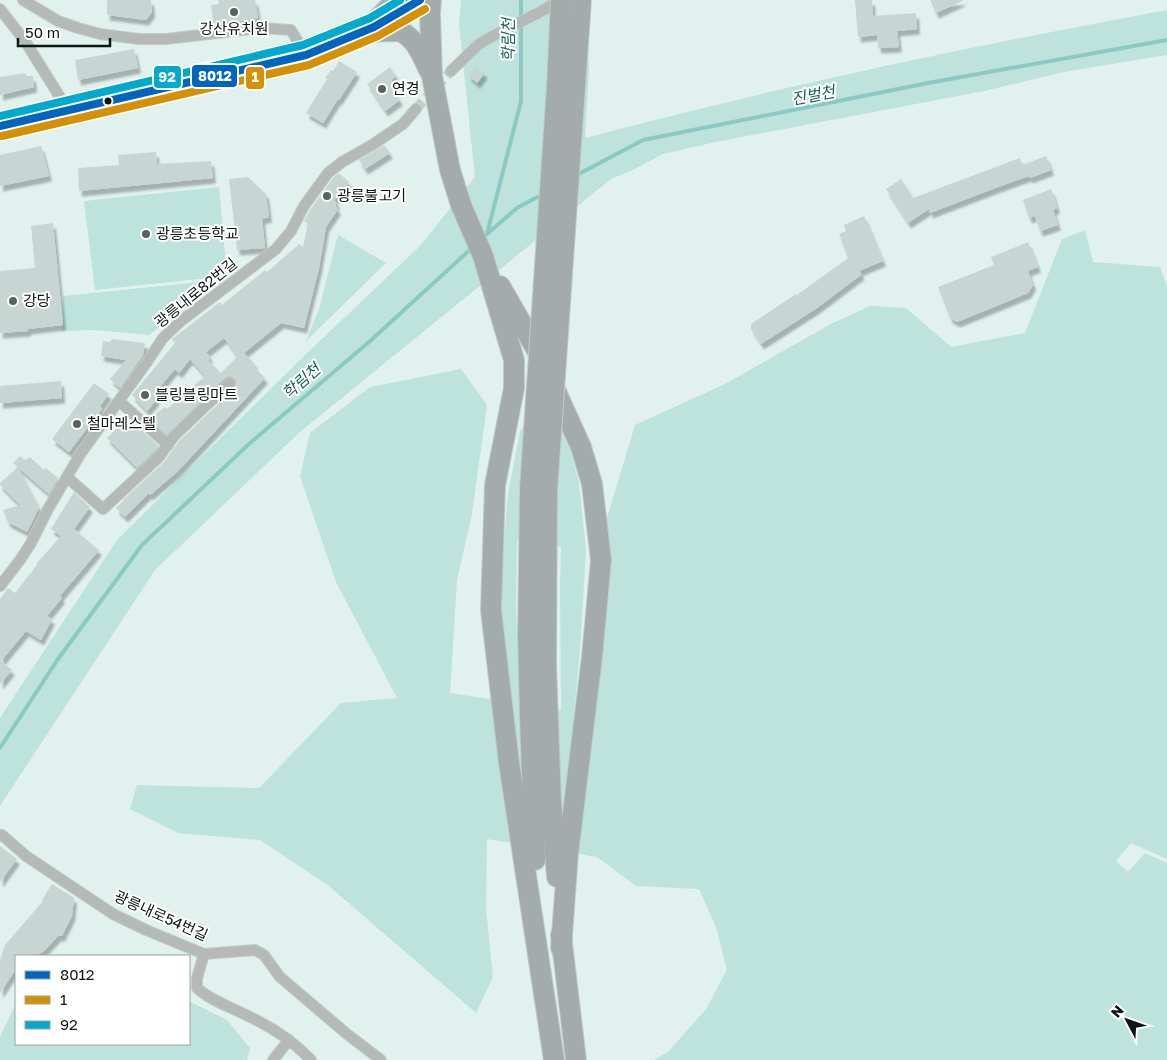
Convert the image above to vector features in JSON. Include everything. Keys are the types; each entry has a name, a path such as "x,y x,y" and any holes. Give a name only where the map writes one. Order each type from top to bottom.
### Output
{"highway":[{"path":"431,0 430,13 441,73 450,170 461,205 483,256 538,352 581,447 592,484 601,560 592,657 568,854 561,948"},
{"path":"538,954 528,637 538,490 580,0"},
{"path":"555,3 557,86 538,490 550,802 557,870 561,948 576,1060"},
{"path":"363,32 400,31 417,44 441,73"},
{"path":"483,256 514,360 514,388 494,485 491,610 509,763 554,1060"}],"street":[{"path":"23,0 58,21 78,28 100,34 139,39 260,28 291,30 306,55"},
{"path":"363,32 393,0"},
{"path":"0,126 306,55 363,32 420,0"},
{"path":"441,73 491,37 555,3"},
{"path":"0,9 25,40 68,110"},
{"name":"광릉내로82번길","path":"0,586 31,543 48,509 81,453 163,338 181,321 276,249 291,231 304,206 328,173 342,162 403,124 416,109"},
{"path":"66,477 103,509 159,457 174,436 230,383"},
{"path":"119,401 168,444"},
{"name":"광릉내로54번길","path":"0,835 26,856 113,914 146,930 204,954 255,950 264,955 280,977 381,1060"},
{"path":"204,954 197,978 197,988 204,994 281,1034 302,1050 311,1060"},
{"path":"273,1060 289,1040"}],"green space":[{"path":"461,0 587,0 589,70 585,138 657,119 875,68 1167,10 1167,55 1064,72 984,91 716,142 663,154 611,179 300,432 155,570 0,806 0,718 117,540 307,353 420,246 475,177 459,23"},
{"path":"219,187 227,276 95,290 84,201"},
{"path":"1085,230 1093,262 1160,267 1167,287 1167,859 1131,843 1116,861 1128,872 1145,853 1167,863 1167,1060 654,1060 668,1052 706,1009 727,970 716,927 699,889 636,886 597,857 487,839 486,909 493,977 476,1013 329,886 260,840 178,833 130,809 137,785 259,788 341,703 397,698 336,582 300,476 310,433 370,387 461,369 487,405 472,514 457,580 450,693 508,702 499,598 508,494 520,431 542,397 566,434 579,483 586,550 574,712 582,713 606,521 635,425 725,384 831,324 870,306 906,308 951,347 1025,333 1062,239","holes":["517,541 561,547 560,583 561,710 519,703 516,603"]},
{"path":"338,235 386,263 306,341 319,309"},
{"path":"220,280 149,335 95,330 62,331 63,296"},
{"path":"190,1002 227,1020 250,1048 247,1060 0,1060 0,1037 15,1005 15,1045 190,1045"}],"building":[{"path":"107,0 151,0 152,12 146,20 107,15"},
{"name":"강산유치원","path":"218,0 255,0 258,18 214,26 211,5 219,4"},
{"path":"855,0 872,0 873,16 916,13 917,29 897,31 899,47 878,48 877,35 858,37"},
{"path":"930,0 964,0 936,13"},
{"path":"134,49 138,68 78,80 75,60"},
{"path":"339,61 357,72 323,123 306,113 327,79 325,78 331,70 333,71"},
{"path":"475,66 485,73 477,83 468,75"},
{"name":"연경","path":"390,67 396,76 391,80 396,88 393,90 400,100 385,111 367,84"},
{"path":"25,73 27,76 33,76 34,87 0,95 0,77"},
{"path":"384,145 390,153 365,169 359,160"},
{"path":"41,146 49,176 0,186 0,155"},
{"path":"156,152 157,164 211,161 213,178 79,191 78,168 119,165 118,155"},
{"path":"1046,156 1051,170 998,187 930,213 929,209 908,223 886,189 901,179 913,198 1020,158 1022,165"},
{"path":"339,173 349,182 334,200 337,203 335,206 338,209 326,227 319,268 304,328 281,323 244,353 265,378 178,471 150,495 149,493 125,517 116,508 164,462 179,441 235,388 237,382 229,376 225,378 167,435 149,419 165,407 167,409 205,376 190,359 179,373 175,369 164,382 155,396 157,399 147,411 132,395 175,343 172,339 220,302 222,305 265,270 267,272 299,244 303,247 308,224 304,221 333,178","holes":["224,338 238,356 221,373 208,360 210,357 206,352"]},
{"path":"248,177 266,194 269,217 262,219 265,248 237,250 229,179"},
{"path":"1051,189 1057,208 1053,210 1058,225 1040,231 1035,216 1029,218 1023,200"},
{"path":"864,216 883,261 859,271 862,274 817,308 761,344 751,329 751,324 797,295 848,258 839,234 846,231 844,225"},
{"path":"53,223 63,325 28,329 28,331 0,333 0,271 35,268 31,226"},
{"path":"1028,242 1038,267 1028,271 1033,285 1028,293 957,322 950,318 938,287 994,265 991,257"},
{"path":"112,339 145,343 143,355 120,388 110,379 126,360 101,356 103,341 110,342"},
{"path":"61,381 62,398 0,403 0,386"},
{"name":"철마레스텔","path":"94,383 109,394 100,406 102,409 69,452 52,439"},
{"path":"125,420 136,431 139,428 159,446 137,468 107,438"},
{"path":"20,456 25,460 30,457 44,470 46,468 58,478 49,494 13,463"},
{"path":"18,467 39,508 27,532 8,522 3,510 20,505 0,485"},
{"path":"74,492 90,507 74,529 99,550 60,596 62,598 47,616 52,619 41,640 26,631 1,661 12,670 0,684 0,599 8,588 15,593 36,564 61,536 51,529"},
{"path":"0,846 17,859 0,882"},
{"path":"52,884 74,898 72,916 62,936 58,936 44,951 37,955 15,955 15,970 0,993 0,960 5,945 42,900"}],"waterway":[{"name":"학림천","path":"482,239 487,234 521,101 521,0"},
{"name":"진벌천","path":"575,176 643,140 928,83 1167,40"},
{"name":"진벌천","path":"488,233 517,208 543,194"},
{"name":"학림천","path":"0,748 58,659 142,545 250,443 369,342 473,247"}],"tunnel":[{"path":"416,109 451,71"}],"transit line":[{"name":"92","path":"0,116 303,45 370,18 400,0"},
{"name":"8012","path":"0,126 306,55 374,27 420,0"},
{"name":"1","path":"2,136 309,65 378,36 425,9"}],"place":[{"name":"강산유치원","path":"234,12"},
{"name":"연경","path":"382,89"},
{"name":"광릉불고기","path":"327,196"},
{"name":"광릉초등학교","path":"146,234"},
{"name":"강당","path":"13,301"},
{"name":"블링블링마트","path":"145,395"},
{"name":"철마레스텔","path":"77,424"}]}
